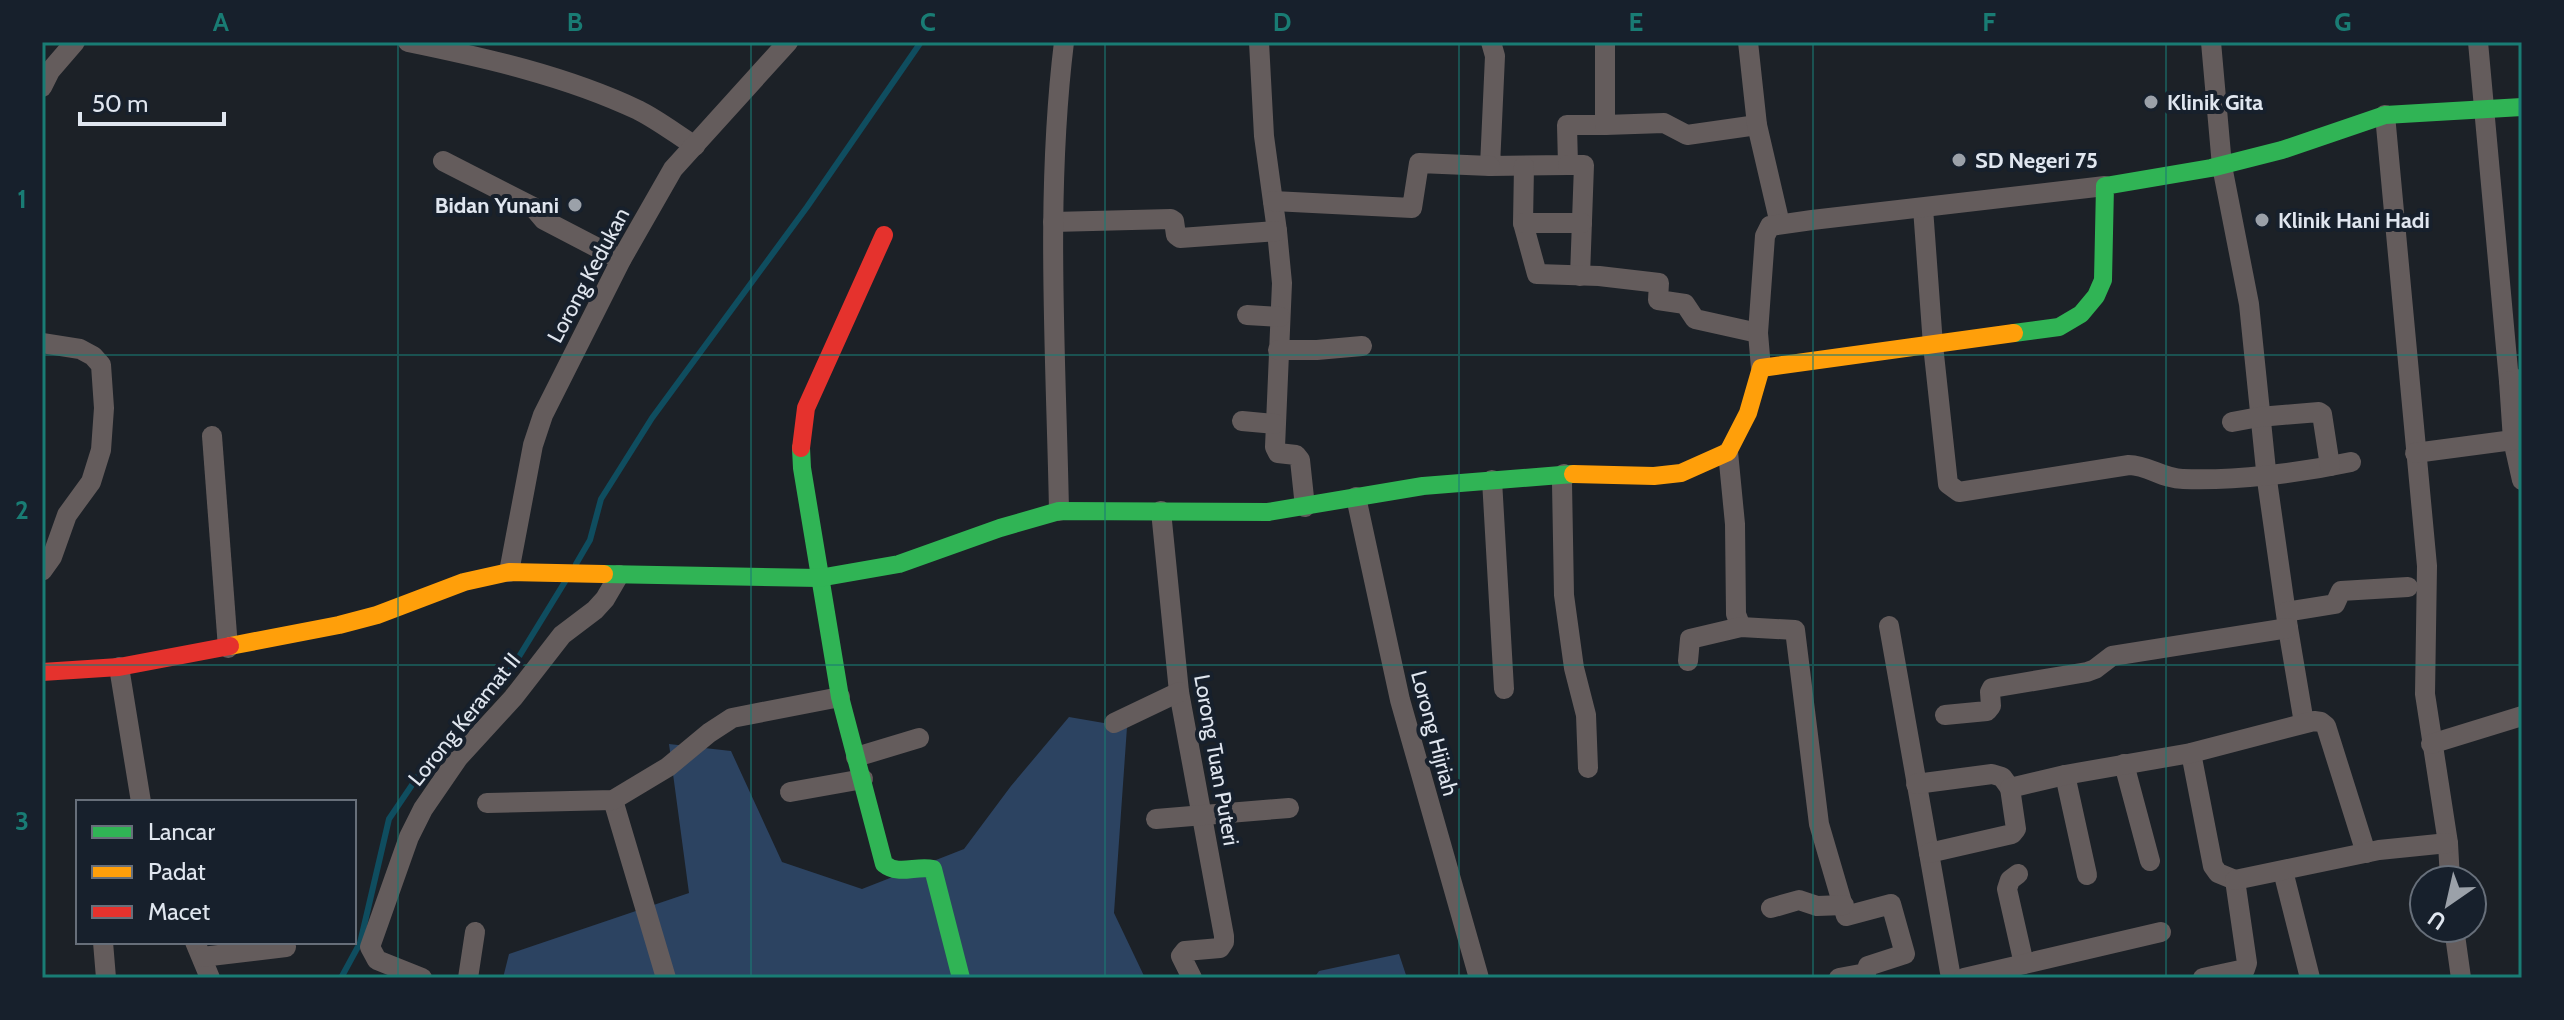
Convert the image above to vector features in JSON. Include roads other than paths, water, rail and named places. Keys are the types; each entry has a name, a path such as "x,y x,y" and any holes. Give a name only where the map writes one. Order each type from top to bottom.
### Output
{"street":[{"path":"42,87 50,71 75,42"},
{"path":"408,42 468,54 563,81 640,111 695,146"},
{"name":"Lorong Kedukan","path":"509,572 533,445 543,415 621,260 662,185 788,42"},
{"path":"1059,511 1053,222 1055,147 1064,42"},
{"path":"1259,42 1264,136 1282,283 1276,450 1296,455 1301,462 1305,507"},
{"path":"1490,166 1495,56 1491,42"},
{"path":"1605,42 1605,125"},
{"path":"1748,42 1757,125 1780,224"},
{"path":"2211,42 2222,166 2249,304 2259,417 2304,723"},
{"path":"2478,42 2515,380 2513,440 2522,480"},
{"path":"1741,627 1736,614 1735,524 1728,452 1748,413 1761,368 1758,333 1765,236 1770,226 2105,186 2222,166 2282,150 2383,116 2522,107"},
{"path":"2383,116 2427,566 2425,694 2441,844 2446,864"},
{"path":"1568,165 1567,125 1664,123 1687,135 1757,125"},
{"path":"443,161 533,207 544,220 621,260"},
{"path":"1273,201 1412,208 1419,163 1584,165 1580,276"},
{"path":"1524,166 1523,223 1537,274 1659,283 1658,300 1685,304 1695,319 1758,333"},
{"path":"1761,368 2059,327 2073,321 2085,311 2103,280 2105,186"},
{"path":"1923,208 1948,484 1959,492 2129,465 2140,465 2161,475 2183,479 2267,475 2340,464 2319,412 2232,422"},
{"path":"1053,222 1171,219 1176,237 1180,238 1277,231"},
{"path":"1523,223 1582,223"},
{"path":"884,235 810,399 802,422 802,468 840,697 885,868 894,872 927,866 935,871 961,978"},
{"path":"1247,315 1280,317"},
{"path":"42,343 80,349 93,356 101,365 104,408 101,450 91,482 67,515 52,557 42,571"},
{"path":"1278,350 1362,346"},
{"path":"1242,421 1275,424"},
{"path":"212,436 228,648"},
{"path":"2415,453 2513,440"},
{"path":"42,672 119,667 339,625 377,615 453,586 509,572 819,578 899,564 1000,528 1059,511 1268,512 1423,486 1564,474 1654,476 1681,473 1728,452"},
{"path":"1564,474 1564,595 1574,668 1586,715 1588,768"},
{"path":"1492,480 1504,689"},
{"name":"Lorong Hijriah","path":"1356,497 1400,700 1479,978"},
{"name":"Lorong Tuan Puteri","path":"1161,511 1179,692 1224,942 1220,948 1182,953 1192,978"},
{"name":"Lorong Keramat II","path":"422,978 377,960 370,947 415,824 458,758 513,698 562,635 595,610 619,575"},
{"path":"1945,715 1987,711 1991,706 1992,688 2087,672 2112,656 2287,620 2335,604 2341,591 2408,587"},
{"path":"1889,626 1951,978"},
{"path":"1688,661 1690,639 1741,627 1795,630 1819,824 1837,890 1846,916 1891,904 1905,954 1868,966 1866,973 1839,978"},
{"path":"119,667 141,800"},
{"path":"1114,723 1179,692"},
{"path":"487,803 613,800 668,767 732,718 840,697"},
{"path":"2431,744 2522,716"},
{"path":"2010,788 2191,753 2304,723 2321,722 2326,726 2366,853"},
{"path":"856,757 919,738"},
{"path":"2191,753 2213,866 2218,873 2235,880 2366,853 2441,844"},
{"path":"2124,764 2150,861"},
{"path":"1916,784 1992,774 2002,777 2010,788 2016,829 2012,834 1929,853"},
{"path":"2065,775 2087,875"},
{"path":"790,792 863,779"},
{"path":"613,800 666,978"},
{"path":"1156,819 1289,808"},
{"path":"2283,871 2310,978"},
{"path":"2018,874 2010,880 2007,889 2024,964"},
{"path":"2203,978 2247,966 2235,880"},
{"path":"1771,908 1799,900 1817,906 1844,905"},
{"path":"468,978 475,932"},
{"path":"1964,978 2161,932"},
{"path":"103,944 106,978"},
{"path":"2456,944 2461,978"},
{"path":"210,978 198,949 286,947"}],"waterway":[{"path":"576,564 590,540 601,499 652,418 807,207 921,42"},
{"path":"341,978 360,943 389,819 435,751 512,668 566,580"}],"place":[{"name":"Klinik Gita","path":"2151,102"},
{"name":"SD Negeri 75","path":"1959,160"},
{"name":"Bidan Yunani","path":"575,205"},
{"name":"Klinik Hani Hadi","path":"2262,220"}]}
